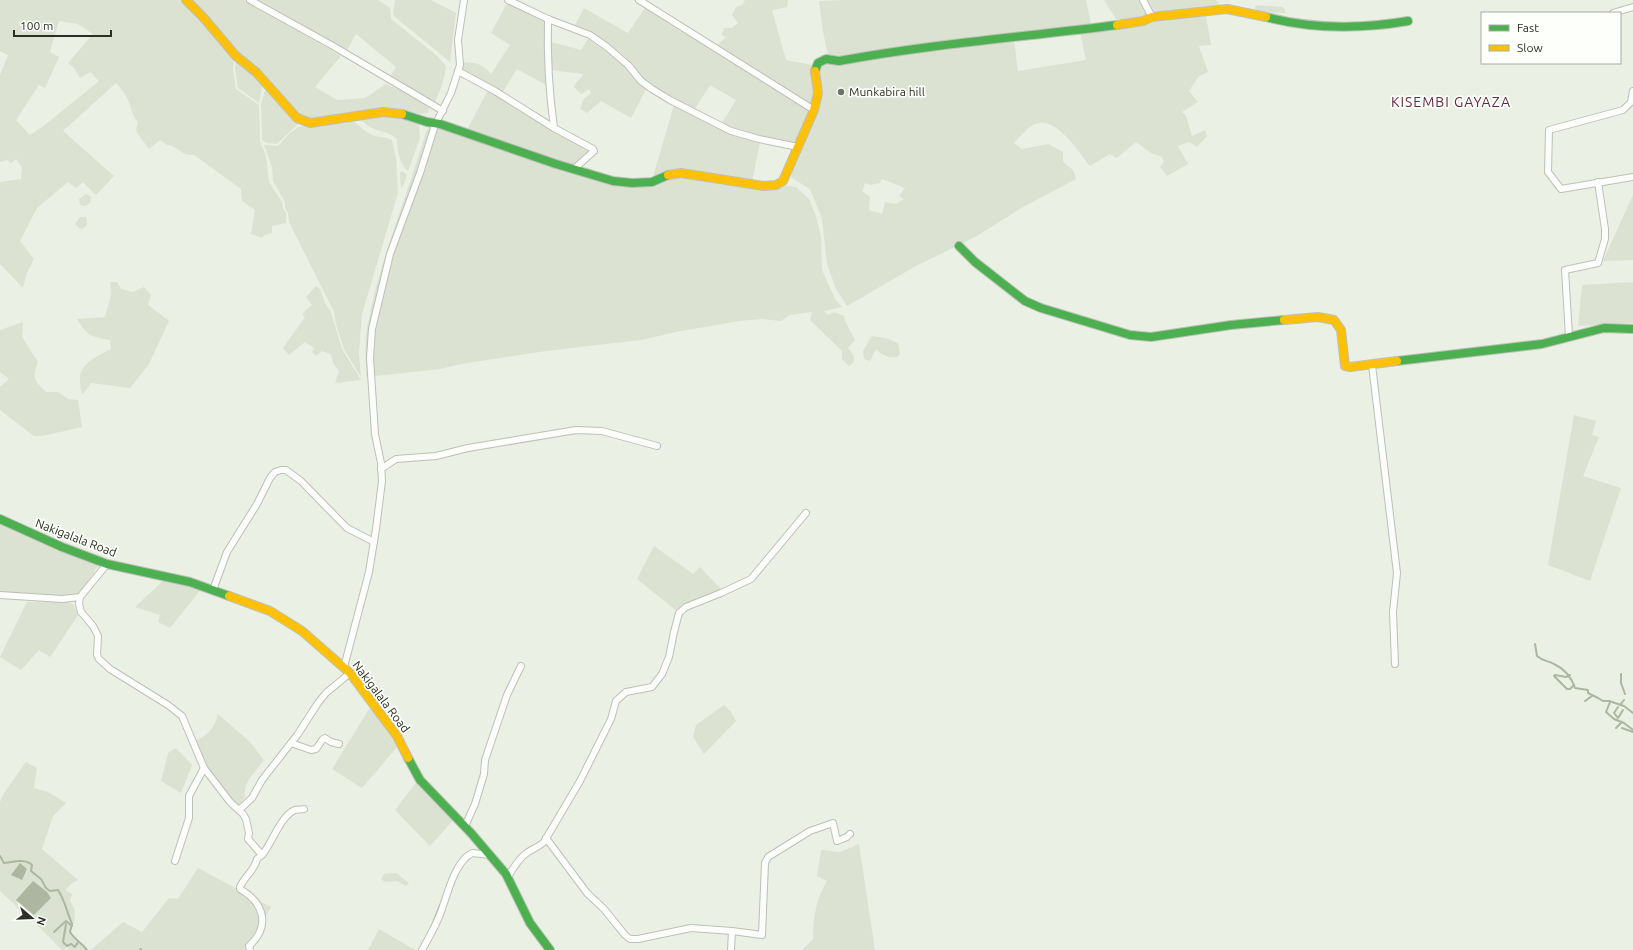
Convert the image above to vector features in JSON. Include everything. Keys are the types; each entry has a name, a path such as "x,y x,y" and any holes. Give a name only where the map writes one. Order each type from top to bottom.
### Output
{"street":[{"path":"186,0 203,17 236,56 256,72 297,118 303,122 321,122 383,112 405,114 435,124 440,124 613,181 632,183 652,182 665,176 681,173 764,186 776,185 783,181 814,110 818,93 815,70 818,63 826,59 839,61 971,42 1041,35 1143,21 1152,18 1227,9 1269,18 1323,26 1353,27 1383,25 1408,21"},
{"path":"250,0 442,111"},
{"path":"239,810 252,798 262,780 291,743 318,703 347,670 374,542 382,481 375,434 370,345 372,329 390,254 420,173 435,124 451,93 460,65 458,40 464,0"},
{"path":"508,0 548,19 590,35 628,65 641,81 652,89 670,100 731,131 759,139 798,147"},
{"path":"639,0 814,110"},
{"path":"1143,0 1152,18"},
{"path":"1616,12 1633,6"},
{"path":"548,19 548,73 554,128"},
{"path":"458,71 554,128 593,149 591,154 574,169"},
{"path":"1633,91 1632,102 1623,110 1549,130 1548,172 1561,188 1633,177"},
{"path":"1569,336 1565,270 1598,262 1605,239 1605,229 1598,182"},
{"path":"959,246 975,262 1025,301 1041,308 1130,335 1151,338 1231,325 1318,317 1334,320 1341,330 1345,366 1350,368 1542,344 1604,328 1633,329"},
{"path":"1372,365 1397,573 1393,612 1395,664"},
{"path":"381,469 396,459 436,456 468,448 576,430 602,431 657,446"},
{"path":"213,590 227,552 257,504 270,478 275,472 281,470 286,470 301,481 347,528 374,542"},
{"path":"508,878 515,865 522,857 540,846 546,838 580,781 611,719 616,701 626,692 652,687 662,674 669,657 679,613 686,607 721,594 751,579 806,513"},
{"name":"Nakigalala Road","path":"0,519 62,547 107,564 190,582 213,590 277,615 302,631 347,670 393,730 420,780 465,826 508,878 530,923 550,950"},
{"path":"107,564 80,597 79,604 81,612 93,626 98,636 97,655 99,659 110,669 168,705 182,716 204,768 230,802 246,819 249,833 248,839 262,855"},
{"path":"0,595 62,599 80,597"},
{"path":"465,826 475,804 484,774 485,760 507,695 521,666"},
{"path":"291,743 310,750 316,749 325,738 330,742 340,744"},
{"path":"175,861 189,818 189,796 204,768"},
{"path":"250,950 249,946 260,929 263,919 262,912 255,900 240,889 240,887 281,824 294,810 304,809"},
{"path":"546,838 587,892 604,909 625,935 630,939 638,939 691,928 762,935 766,862 768,857 810,831 829,824 833,824 837,841 847,837 850,834"},
{"path":"422,950 440,915 452,879 465,858 472,853 476,839"},
{"path":"472,853 490,855"},
{"path":"731,950 732,931"}],"shaded area":[{"path":"0,0 180,0 209,27 234,58 233,69 236,89 259,105 260,141 266,156 269,182 282,202 286,213 286,223 272,226 272,233 264,235 262,238 251,234 255,210 242,201 241,189 194,155 185,154 160,140 149,149 136,130 138,122 127,99 116,83 63,131 114,176 96,195 83,182 76,188 68,182 37,208 20,241 34,259 26,275 23,288 0,264 0,182 21,179 22,168 16,159 11,163 7,160 0,162 0,75 8,55 0,51","holes":["59,21 78,24 93,34 68,63 75,69 80,78 90,72 99,81 30,135 16,120 39,85 45,88 59,57 50,52"]},
{"path":"192,0 244,0 341,56 315,87 337,100 365,98 386,84 402,91 429,107 428,113 420,114 403,110 382,109 323,118 306,118 298,115 276,91 264,73 239,52"},
{"path":"257,0 378,0 390,8 391,19 436,55 446,66 442,85 434,103 417,92 389,78 396,67 356,34 346,52"},
{"path":"395,0 431,0 456,13 450,62 394,16"},
{"path":"745,0 788,0 787,7 772,10 786,60 812,65 815,84 813,107 717,46 726,37 722,35 724,28 732,28 738,23 732,15 736,7 742,5"},
{"path":"1086,0 1091,24 843,58 828,55 819,1"},
{"path":"1104,0 1140,0 1146,12 1146,17 1143,19 1116,19"},
{"path":"1146,0 1216,0 1221,7 1154,15"},
{"path":"507,3 544,19 546,23 546,85 517,69 502,93 459,69 462,62 478,64 491,74 510,45 491,33"},
{"path":"1256,5 1282,7 1285,9 1285,13 1256,12"},
{"path":"584,8 628,33 645,8 811,111 797,144 737,131 722,123 736,100 710,85 695,109 655,89 641,77 633,65 614,47 574,27"},
{"path":"1206,16 1211,45 1199,46 1208,72 1198,77 1189,91 1198,102 1182,112 1186,116 1192,136 1205,130 1207,136 1197,147 1189,142 1178,146 1188,164 1167,176 1160,167 1164,162 1162,157 1151,153 1136,142 1117,158 1110,154 1090,166 1073,144 1059,130 1051,125 1043,123 1032,125 1014,143 1022,149 1048,144 1063,152 1063,162 1073,170 1076,179 1021,208 977,236 916,266 847,306 836,289 827,264 822,219 810,189 792,178 791,172 820,104 821,91 818,73 820,66 825,63 837,65 1014,40 1018,71 1086,60 1080,32 1115,29 1177,18","holes":["882,179 905,188 899,196 904,199 896,204 885,202 882,214 869,210 870,197 862,191 865,183 870,185 880,183"]},
{"path":"588,39 626,66 647,88 631,118 601,101 587,113 580,109 584,99 591,93 589,89 581,94 574,87 584,74 551,70 551,42 581,50"},
{"path":"236,60 263,83 259,103 238,88 235,69"},
{"path":"265,90 269,91 299,123 277,144 267,143 262,140 261,104"},
{"path":"488,90 551,129 590,150 573,166 467,130"},
{"path":"674,105 726,131 760,142 752,182 693,170 672,170 653,177"},
{"path":"391,114 414,120 419,123 420,138 408,171 402,165 398,152 397,139 390,134 373,129 359,119"},
{"path":"351,120 370,134 392,140 396,158 398,193 362,314 359,353 361,377 344,349 336,324 334,312 289,222 285,202 273,181 272,167 264,145 278,146 298,127"},
{"path":"430,126 437,126 618,185 636,187 648,186 684,176 721,185 737,185 751,188 765,189 787,186 796,187 809,199 816,216 821,236 822,270 835,299 842,307 824,311 828,315 834,312 844,316 855,340 848,348 854,356 854,362 849,366 842,359 842,351 810,320 812,312 790,315 781,321 762,319 739,321 641,340 546,351 461,364 440,369 366,377 365,352 367,328 372,303 394,229 426,132"},
{"path":"402,171 407,175 401,188 400,173"},
{"path":"86,194 91,197 90,203 85,206 80,205 79,199"},
{"path":"1633,195 1633,260 1603,261"},
{"path":"80,217 86,217 87,225 82,229 75,224"},
{"path":"110,282 117,282 121,289 133,292 144,287 151,295 148,305 169,321 149,364 130,388 91,383 82,395 80,379 83,368 91,360 111,349 110,340 90,335 77,319 105,317 111,295"},
{"path":"1633,282 1633,323 1578,326 1582,285"},
{"path":"316,286 320,289 325,303 331,312 342,349 361,380 335,383 339,371 333,363 331,354 322,351 316,356 312,352 314,348 305,342 289,355 283,348 305,317 302,314 312,305 306,297"},
{"path":"23,322 22,337 38,362 35,378 46,392 58,392 68,399 78,400 82,427 42,436 34,436 0,410 0,387 9,379 0,372 0,330"},
{"path":"872,336 885,338 898,343 900,354 897,357 888,357 876,349 870,361 864,359 863,351"},
{"path":"1574,415 1596,421 1592,435 1599,437 1583,476 1621,488 1590,581 1548,565"},
{"path":"0,523 96,563 97,567 84,588 75,594 43,597 0,592"},
{"path":"654,546 693,574 700,567 723,591 678,612 637,579"},
{"path":"164,580 202,588 170,628 158,622 160,615 135,607"},
{"path":"27,602 68,602 73,604 78,615 50,657 39,650 21,670 0,657"},
{"path":"724,705 731,712 736,721 704,754 693,737 696,725"},
{"path":"371,706 398,746 362,788 332,769"},
{"path":"218,714 250,742 264,760 247,783 244,798 235,806 217,782 192,743 212,729"},
{"path":"176,748 192,765 181,793 161,781 168,753"},
{"path":"26,762 37,768 34,788 48,792 66,803 53,816 42,849 78,880 65,890 72,894 70,901 75,912 70,932 87,950 69,950 67,946 65,950 62,950 30,918 28,921 14,904 0,891 0,802 4,793","holes":["33,881 34,914 27,888"]},
{"path":"418,780 455,818 430,846 395,810"},
{"path":"859,844 875,950 802,950 813,939 816,909 820,895 827,881 817,876 821,850 840,852"},
{"path":"20,863 27,869 22,880 11,875"},
{"path":"198,868 271,907 247,950 91,950 123,922 142,932 169,898 178,899"},
{"path":"396,873 409,883 406,886 397,881 385,882 381,879 384,874"},
{"path":"33,881 47,892 51,898 34,915 16,900"},
{"path":"379,929 415,950 368,950"}],"waterway":[{"path":"1535,644 1537,656 1558,666 1564,671 1572,680 1575,688 1588,690 1588,693 1603,701 1609,701 1624,706 1633,713"},
{"path":"1621,674 1621,683 1625,694"},
{"path":"1570,675 1566,677 1554,676 1567,689 1570,689 1574,685"},
{"path":"1585,701 1592,696"},
{"path":"1620,705 1624,700"},
{"path":"1610,702 1606,712 1614,719 1624,723 1633,730"},
{"path":"1618,707 1614,713 1618,718 1623,710"},
{"path":"1616,728 1622,722"},
{"path":"1622,728 1633,732"},
{"path":"0,856 4,863 19,861 29,863 32,865 31,871 41,879 46,888 50,891 58,890 72,924 70,932 87,950"},
{"path":"431,928 440,905"},
{"path":"54,932 66,921 72,926"},
{"path":"66,924 63,942 67,946 71,944 75,947 78,942"}],"traffic: fast":[{"path":"1266,17 1319,26 1355,26 1390,24 1408,21"},
{"path":"815,71 818,63 826,59 839,61 943,45 1117,25"},
{"path":"402,114 427,122 440,124 556,164 613,181 632,183 652,182 668,175"},
{"path":"959,246 975,262 1025,301 1041,308 1130,335 1151,337 1231,325 1284,320"},
{"path":"1397,361 1542,344 1604,328 1633,329"},
{"path":"0,519 62,547 107,564 190,582 229,596"},
{"path":"408,758 420,780 471,833 506,874 530,923 550,950"}],"traffic: slow":[{"path":"186,0 203,17 236,56 256,72 297,118 310,123 383,112 402,114"},
{"path":"1117,25 1143,21 1152,17 1227,9 1266,17"},
{"path":"668,175 681,173 764,186 776,185 783,181 814,110 818,93 815,71"},
{"path":"1284,320 1318,317 1334,320 1341,330 1345,366 1350,367 1397,361"},
{"path":"229,596 270,611 302,631 350,673 397,736 408,758"}],"place":[{"name":"Munkabira hill","path":"841,92"}],"district":[{"name":"KISEMBI GAYAZA","path":"1451,102"}]}
